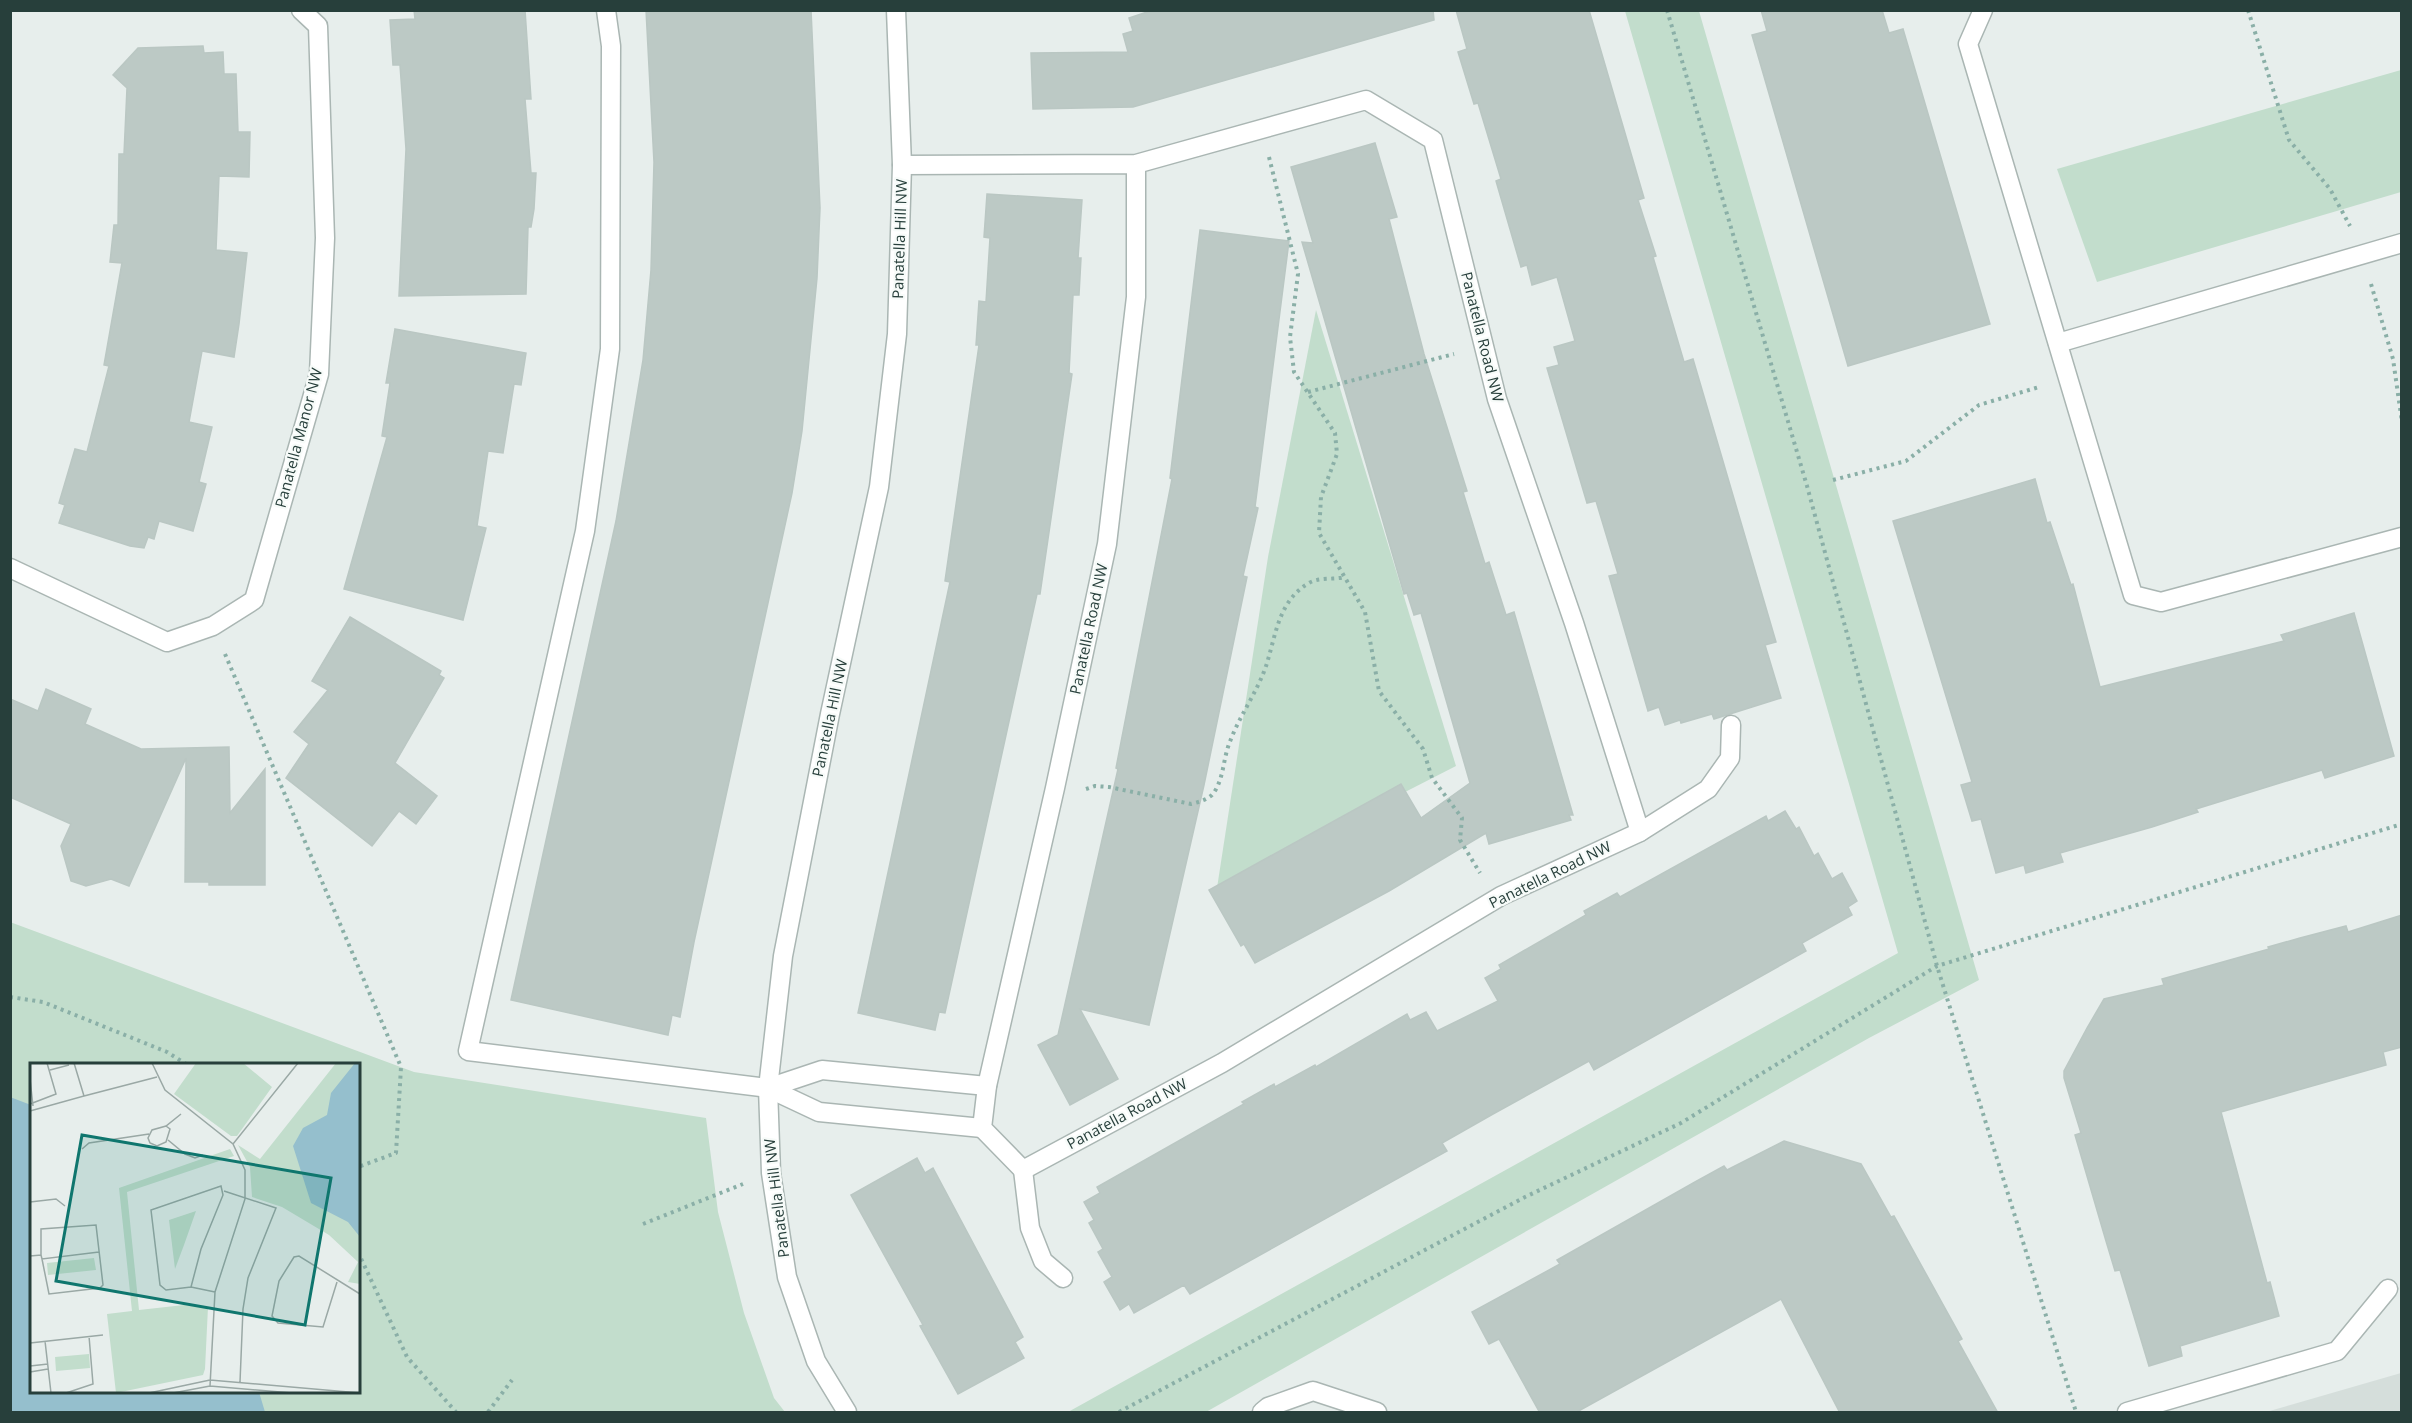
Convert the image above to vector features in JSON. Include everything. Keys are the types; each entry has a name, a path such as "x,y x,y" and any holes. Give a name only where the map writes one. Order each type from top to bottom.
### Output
{"street":[{"name":"Panatella Manor NW","path":"10,568 167,642 213,626 254,600 319,374 325,238 318,26 300,10"},
{"path":"606,10 611,46 609,360 585,531 468,1051 768,1089 819,1112 982,1128 1023,1170 1030,1228 1043,1261 1064,1278"},
{"name":"Panatella Hill NW","path":"846,1413 816,1361 787,1277 771,1173 768,1089 783,956 830,714 879,487 897,334 902,165 896,10"},
{"path":"1983,10 1968,44 2133,595 2161,602 2402,537"},
{"name":"Panatella Road NW","path":"902,165 1136,164 1366,100 1433,140 1497,399 1574,623 1640,832"},
{"name":"Panatella Road NW","path":"982,1128 987,1086 1055,788 1107,544 1136,297 1136,164"},
{"path":"2058,343 2402,243"},
{"name":"Panatella Road NW","path":"1023,1170 1222,1062 1496,899 1640,832 1708,789 1730,758 1731,724"},
{"path":"768,1089 822,1070 987,1086"},
{"path":"2127,1413 2337,1351 2388,1288"},
{"path":"1262,1413 1268,1407 1313,1391 1377,1413"}],"path":[{"path":"1668,10 1807,486 1937,966 2076,1413"},
{"path":"2248,10 2289,140 2330,189 2362,254 2393,359 2402,422"},
{"path":"1262,130 1298,274 1290,337 1294,372 1335,433 1337,454 1321,497 1319,533 1365,612 1379,691 1423,749 1432,778 1462,818 1460,840 1496,899"},
{"path":"1307,392 1484,346"},
{"path":"1833,480 1906,461 1979,405 2068,378"},
{"path":"1055,788 1082,790 1095,786 1191,804 1213,794 1221,778 1228,746 1267,664 1277,624 1284,609 1294,595 1309,583 1345,577"},
{"path":"213,626 400,1067 396,1153 360,1166"},
{"path":"1119,1413 1515,1203 1681,1123 1937,966 2402,824"},
{"path":"10,997 43,1002 167,1052 183,1063"},
{"path":"643,1224 771,1173"},
{"path":"360,1256 407,1357 456,1413"},
{"path":"488,1413 512,1380"}],"shaded area":[{"path":"2401,1373 2401,1412 2266,1412"}],"green space":[{"path":"1625,11 1699,11 1979,980 1869,1038 1206,1412 1068,1412 1898,953"},
{"path":"2401,70 2401,192 2097,282 2057,169"},
{"path":"1316,310 1456,766 1217,888 1268,557"},
{"path":"10,922 414,1072 706,1118 718,1212 744,1313 774,1398 785,1412 11,1412"}],"water":[{"path":"10,1097 30,1105 30,1393 259,1393 265,1412 11,1412"}],"building":[{"path":"414,10 525,10 531,99 525,99 531,173 536,173 534,209 531,227 528,227 526,294 399,296 406,149 400,65 393,65 390,20 415,19"},
{"path":"646,10 811,10 820,208 817,278 802,431 792,493 694,942 680,1017 672,1015 668,1035 511,1000 616,521 643,360 651,270 654,162"},
{"path":"1153,10 1433,10 1434,20 1133,107 1033,109 1031,53 1128,52 1123,34 1133,31 1129,18"},
{"path":"1456,10 1589,10 1644,198 1638,200 1656,256 1653,257 1684,362 1693,359 1776,642 1765,645 1781,698 1714,719 1712,714 1665,725 1659,707 1648,711 1609,576 1618,574 1596,501 1587,503 1547,368 1559,365 1554,347 1575,341 1557,277 1532,285 1527,265 1521,267 1496,181 1501,179 1478,103 1474,104 1458,52 1467,49"},
{"path":"1761,10 1882,10 1889,33 1903,29 1990,324 1848,366 1752,35 1767,31"},
{"path":"203,46 204,53 223,52 224,74 236,74 238,132 250,132 249,177 219,176 216,250 247,253 239,324 234,357 202,351 189,422 212,427 199,482 206,484 193,531 159,521 154,539 148,537 144,548 130,546 59,523 65,505 59,503 75,449 87,452 109,366 104,365 122,263 110,262 114,225 118,225 119,154 124,154 127,88 113,75 138,48"},
{"path":"1375,143 1397,217 1389,219 1424,354 1467,491 1463,492 1485,564 1489,562 1506,615 1514,612 1573,815 1569,815 1571,820 1489,844 1486,833 1389,891 1255,963 1244,944 1241,946 1209,890 1401,784 1421,818 1470,783 1421,613 1414,615 1407,593 1404,594 1302,242 1313,243 1291,167"},
{"path":"987,194 1082,200 1078,258 1081,258 1079,295 1073,295 1069,373 1072,374 1040,594 1037,594 945,1013 939,1012 935,1030 858,1013 950,582 945,581 979,345 976,345 979,301 986,302 990,238 984,237"},
{"path":"1200,230 1289,241 1255,507 1258,508 1243,576 1247,577 1204,785 1149,1025 1080,1009 1118,1079 1070,1105 1038,1045 1058,1035 1118,769 1116,768 1172,479 1170,478"},
{"path":"395,329 526,353 521,385 514,384 503,453 488,451 477,526 486,528 463,620 344,589 387,437 382,436 390,383 386,383"},
{"path":"2035,479 2047,523 2050,522 2071,585 2073,584 2100,687 2284,641 2281,635 2354,613 2394,756 2325,778 2322,770 2196,809 2198,812 2060,853 2063,862 2026,873 2024,865 1996,873 1981,819 1972,821 1961,785 1972,782 1893,521"},
{"path":"350,617 441,671 439,675 444,678 395,763 437,796 416,824 399,811 372,846 286,778 309,744 294,732 328,690 312,681"},
{"path":"46,689 91,709 85,724 141,749 229,747 230,813 265,769 265,885 209,885 209,882 185,882 186,758 129,886 111,879 86,886 71,881 61,846 71,824 10,797 10,699 38,711"},
{"path":"1785,811 1796,829 1799,827 1814,856 1818,853 1832,879 1842,873 1857,901 1848,907 1852,915 1802,943 1806,951 1594,1070 1589,1061 1493,1114 1442,1143 1447,1151 1190,1294 1184,1285 1134,1313 1129,1304 1120,1310 1104,1282 1112,1277 1098,1252 1103,1249 1089,1223 1094,1220 1084,1202 1100,1193 1097,1187 1244,1104 1242,1102 1274,1084 1275,1087 1315,1065 1316,1067 1407,1014 1410,1020 1426,1012 1437,1031 1498,1001 1485,978 1501,969 1499,965 1586,915 1584,911 1617,893 1620,897 1766,816 1768,821"},
{"path":"2402,915 2402,1047 2383,1052 2386,1065 2221,1112 2267,1283 2270,1282 2279,1316 2180,1346 2182,1356 2149,1366 2120,1270 2115,1271 2106,1241 2075,1135 2081,1133 2064,1078 2064,1071 2087,1028 2104,999 2164,985 2162,979 2269,949 2268,947 2346,926 2348,932"},
{"path":"1784,1141 1861,1164 1891,1217 1894,1216 1962,1339 1958,1341 1998,1413 1840,1413 1781,1299 1575,1413 1540,1413 1499,1339 1489,1344 1472,1312 1560,1264 1557,1260 1724,1166 1727,1170"},
{"path":"917,1158 925,1173 933,1168 1023,1337 1015,1342 1024,1358 958,1394 920,1326 923,1325 851,1195"}]}
